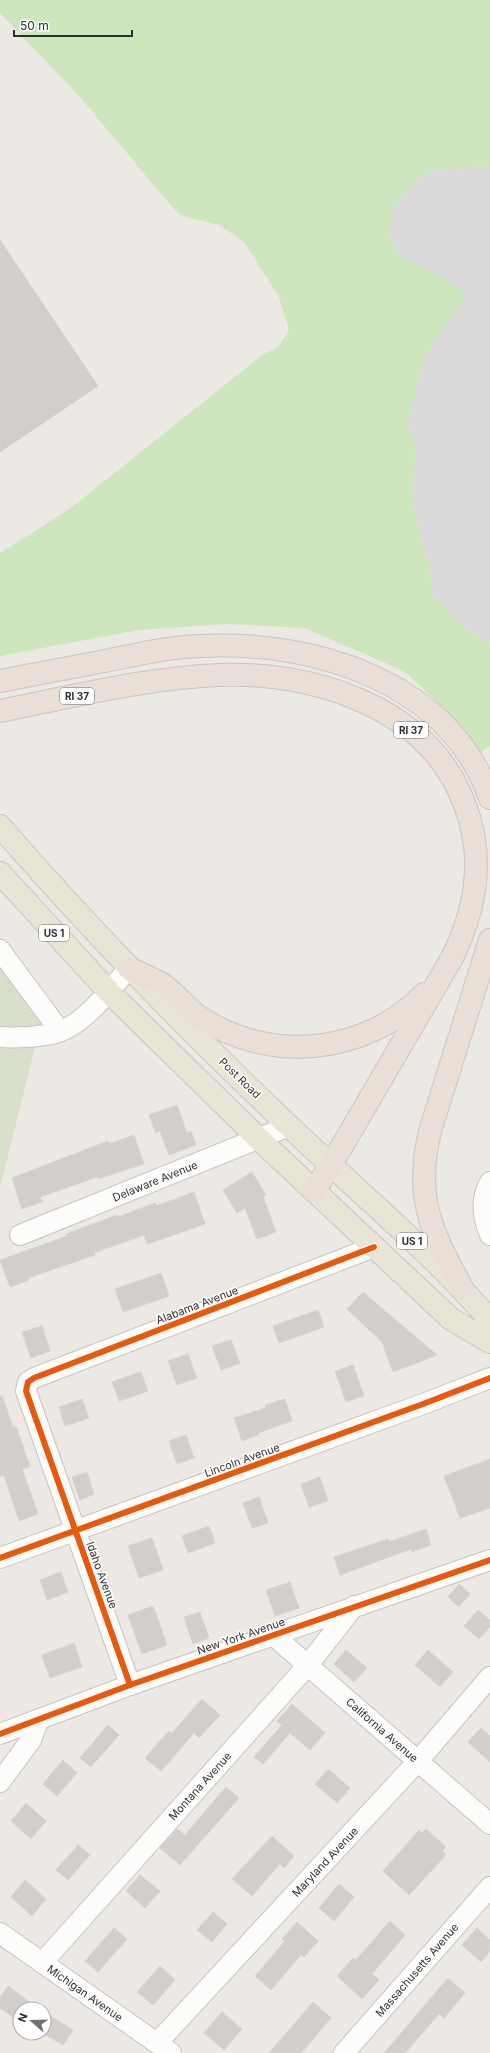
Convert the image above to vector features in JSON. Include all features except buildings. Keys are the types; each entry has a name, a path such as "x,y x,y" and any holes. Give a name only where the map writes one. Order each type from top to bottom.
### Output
{"highway":[{"path":"0,681 146,652 186,646 257,647 315,656 369,674 394,687 419,703 458,740 474,764 490,798"},
{"name":"RI 37","path":"0,711 173,679 238,674 277,677 299,682 350,696 381,710 407,726 430,747 440,759 460,792 473,831 476,879 471,913 459,944 443,972"},
{"path":"462,1288 439,1244 429,1217 424,1188 424,1159 430,1131 490,940"},
{"path":"129,968 162,984 198,1017 229,1032 262,1043 298,1048 317,1047 354,1038 388,1022 419,999 443,972"},
{"path":"314,1190 331,1165 443,972"}],"main road":[{"name":"Post Road","path":"0,826 49,883 129,968 289,1126 462,1288 490,1320"},
{"name":"US 1","path":"0,873 109,992 259,1139 451,1319 490,1342"}],"street":[{"path":"0,950 60,1031"},
{"path":"0,1037 56,1033 76,1023 109,992 129,968"},
{"name":"Delaware Avenue","path":"20,1235 289,1126"},
{"path":"490,1182 487,1187 484,1207 485,1222 490,1235"},
{"name":"Alabama Avenue","path":"28,1382 34,1378 374,1247"},
{"name":"Lincoln Avenue","path":"0,1558 75,1532 490,1378"},
{"name":"Idaho Avenue","path":"28,1382 26,1391 130,1685"},
{"name":"New York Avenue","path":"0,1734 130,1685 490,1560"},
{"name":"Montana Avenue","path":"42,1963 308,1665 354,1606"},
{"name":"California Avenue","path":"274,1636 490,1824"},
{"name":"Maryland Avenue","path":"164,2048 418,1761 490,1677"},
{"path":"0,1782 31,1740 39,1719"},
{"name":"Massachusetts Avenue","path":"344,2053 490,1887"},
{"name":"Michigan Avenue","path":"0,1933 164,2048"}],"shaded area":[{"path":"490,167 490,643 464,628 433,596 429,565 411,499 416,447 407,422 419,377 428,350 466,297 400,256 389,234 393,208 413,183 431,170"}],"green space":[{"path":"0,0 490,0 490,167 431,170 413,183 393,208 389,234 400,256 457,285 466,298 428,350 407,422 416,447 411,499 429,565 433,596 464,628 490,643 490,746 478,754 471,739 449,713 404,671 304,628 227,624 139,630 0,656 0,553 68,510 261,356 278,347 289,330 279,297 244,242 219,225 179,215 79,96 0,13"},
{"path":"0,967 41,1023 0,1188"}],"cycle path":[{"path":"130,1685 26,1391 28,1382 34,1378 374,1247"},
{"path":"0,1558 423,1404 490,1378"},
{"path":"0,1734 130,1685 490,1560"}]}
